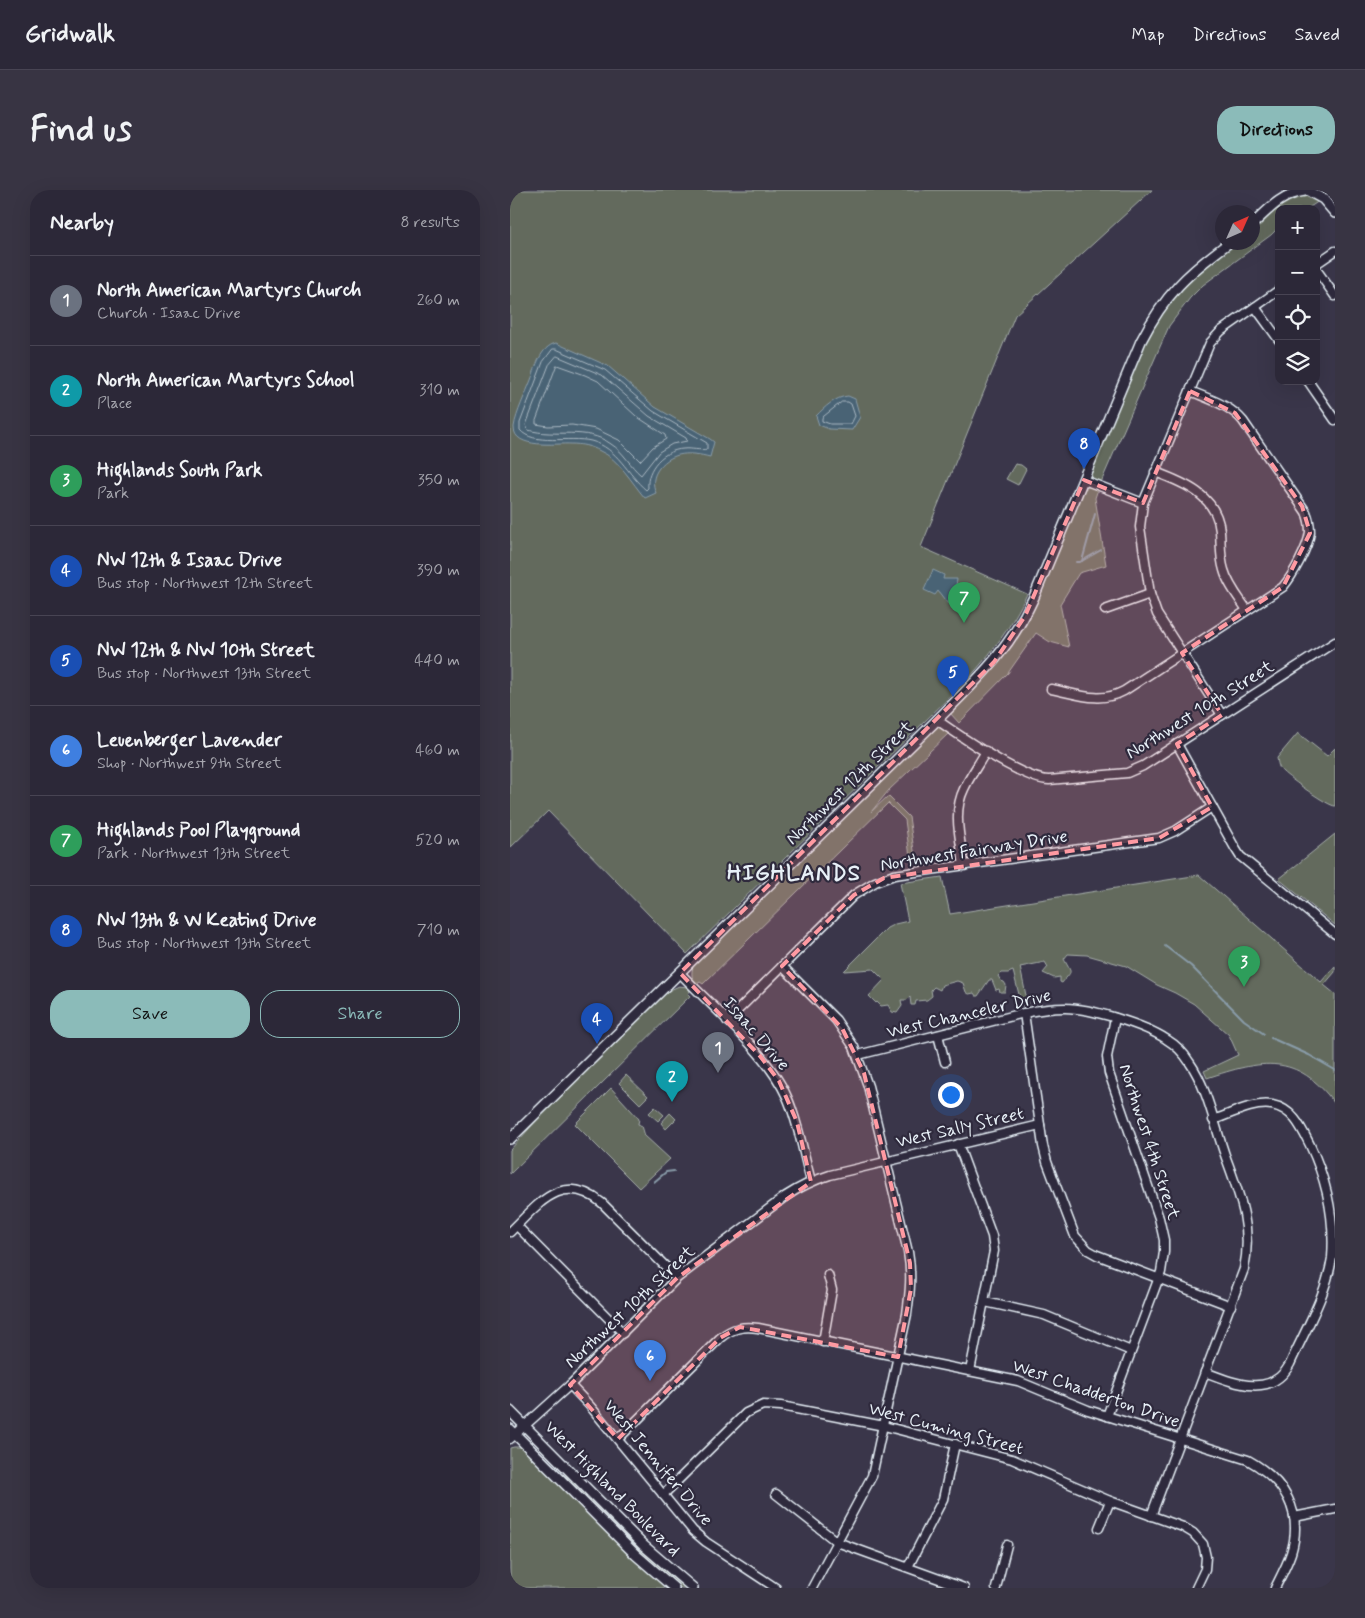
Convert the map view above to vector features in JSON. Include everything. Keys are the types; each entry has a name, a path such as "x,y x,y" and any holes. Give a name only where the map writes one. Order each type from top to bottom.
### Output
{"main road":[{"path":"1260,216 1280,190"},
{"path":"1268,208 1288,195 1309,191 1323,199 1335,213"},
{"name":"Northwest 12th Street","path":"510,1141 994,662 1018,628 1034,598 1141,341 1151,322 1181,281 1219,250"},
{"name":"West Highland Boulevard","path":"510,1411 643,1545 693,1588"},
{"name":"West Highland Boulevard","path":"512,1434 636,1556 674,1588"}],"street":[{"path":"1320,261 1335,251"},
{"path":"1320,275 1335,296"},
{"path":"1222,715 1157,614 1150,594 1140,527 1143,503 1213,339 1221,331 1275,293"},
{"path":"1255,307 1275,334"},
{"path":"1311,385 1335,420"},
{"path":"1051,689 1098,698 1113,696 1124,691 1277,592 1287,582 1306,546 1310,527 1302,506 1239,417 1225,406 1190,392"},
{"path":"1155,472 1193,489 1207,500 1212,507 1219,525 1222,564 1225,575 1247,610"},
{"path":"1084,480 1143,503"},
{"path":"1105,610 1150,594"},
{"name":"Northwest 10th Street","path":"937,720 1032,777 1049,780 1133,771 1335,642"},
{"path":"1177,744 1240,856 1335,934"},
{"path":"964,866 958,809 964,789 986,751"},
{"name":"Northwest Fairway Drive","path":"727,1021 854,895 866,886 884,878 1159,838 1175,831 1212,807"},
{"path":"782,966 842,1028 858,1055 868,1086 908,1252 911,1276 910,1294 898,1357 872,1476 812,1588"},
{"name":"Isaac Drive","path":"680,974 766,1062 786,1095 797,1122 811,1181"},
{"name":"West Chanceler Drive","path":"858,1055 1024,1013 1052,1008 1066,1008 1094,1012 1158,1034 1183,1054 1195,1070 1243,1207 1248,1231 1246,1262 1151,1516"},
{"path":"1024,1013 1047,1162 1075,1236 1084,1247 1097,1255 1231,1306"},
{"name":"Northwest 4th Street","path":"1106,1416 1158,1278 1164,1252 1162,1230 1108,1067 1108,1050 1115,1018"},
{"path":"938,1034 945,1062"},
{"path":"1205,1372 1257,1386 1271,1383 1283,1374 1290,1364 1324,1290 1332,1258 1334,1233 1332,1209 1326,1182 1301,1128 1293,1116 1271,1105 1258,1105 1213,1120"},
{"name":"West Sally Street","path":"886,1161 1040,1125"},
{"path":"958,1144 994,1244 993,1262 970,1371"},
{"name":"Northwest 10th Street","path":"512,1434 524,1426 570,1385 677,1278 786,1196 811,1181 886,1161"},
{"path":"510,1232 548,1196 570,1190 592,1195 677,1278"},
{"path":"517,1226 622,1332"},
{"path":"822,1342 832,1290 828,1275"},
{"path":"985,1302 1044,1315 1131,1351"},
{"name":"West Chadderton Drive","path":"618,1439 726,1333 740,1327 758,1328 1024,1383 1088,1410 1248,1460 1268,1472 1282,1487 1288,1497 1294,1517"},
{"name":"West Jennifer Drive","path":"570,1385 587,1402 699,1537 776,1588"},
{"name":"West Cuming Street","path":"663,1495 743,1415 759,1406 781,1406 884,1426 1012,1459 1110,1501 1183,1527 1200,1540 1206,1552 1206,1562 1196,1588"},
{"path":"908,1568 943,1499 955,1444"},
{"path":"776,1494 837,1542 964,1588"},
{"path":"1098,1528 1110,1501"},
{"path":"1275,1588 1292,1551 1294,1517 1335,1509"},
{"path":"996,1588 1007,1545"}],"highlighted area":[{"path":"1190,391 1235,413 1302,506 1310,533 1283,587 1182,653 1222,715 1177,744 1212,807 1159,838 884,878 854,895 782,966 842,1028 864,1073 910,1263 911,1289 898,1357 740,1327 720,1338 618,1439 570,1385 677,1278 811,1182 797,1122 779,1081 760,1056 680,973 994,662 1025,616 1084,480 1143,503"}],"green space":[{"path":"510,190 1152,190 1015,315 921,547 1027,594 1015,617 994,648 969,678 687,954 548,811 510,848"},
{"path":"1300,195 1319,201 1313,205 1278,204"},
{"path":"1275,207 1275,231 1260,243 1260,223"},
{"path":"1227,250 1251,250 1203,285 1190,298 1169,326 1101,483 1092,477 1091,470 1148,336 1176,293 1206,264"},
{"path":"1015,464 1021,465 1026,469 1018,485 1006,479"},
{"path":"1088,487 1098,489 1095,498 1106,565 1079,573 1060,604 1069,647 1050,642 1036,633 1008,673 959,723 950,713 993,669 1020,631 1082,491"},
{"path":"938,727 949,733 889,790 871,812 888,796 909,817 916,864 911,864 905,820 888,803 703,984 700,982 697,984 692,974 695,963 932,730"},
{"path":"1298,733 1327,756 1335,748 1335,806 1325,802 1309,791 1279,767 1277,758"},
{"path":"1335,834 1335,925 1279,879"},
{"path":"1199,875 1321,982 1335,966 1335,972 1324,985 1335,994 1335,1104 1321,1087 1307,1075 1292,1068 1277,1065 1244,1067 1207,1078 1204,1071 1238,1055 1229,1035 1194,1004 1175,993 1157,985 1126,966 1087,955 1068,954 1064,959 1070,972 1062,983 1060,982 1060,977 1054,978 1043,973 1048,967 1045,962 1020,967 1028,1005 1022,1006 1013,971 1001,973 998,976 1006,985 1005,992 1000,992 999,989 996,990 992,980 989,980 978,996 976,996 974,993 969,994 966,992 963,983 957,981 942,985 940,990 934,987 931,990 932,996 927,1000 916,1001 915,1005 911,1005 910,997 907,1000 901,1000 902,1006 897,1013 892,1012 888,1005 881,1006 876,1003 869,996 884,980 873,969 844,971 887,928 908,921 900,883 942,877 950,914"},
{"path":"679,986 687,987 690,991 688,994 690,996 510,1174 510,1150 546,1110 668,991"},
{"path":"626,1075 648,1096 640,1104 619,1083"},
{"path":"611,1088 639,1119 638,1124 642,1126 645,1136 670,1159 639,1188 575,1124"},
{"path":"655,1107 664,1115 658,1121 649,1113"},
{"path":"670,1113 676,1119 666,1129 661,1123"},
{"path":"521,1447 531,1455 669,1588 510,1588 510,1448"},
{"path":"563,1474 575,1483 640,1548 687,1588 681,1588 657,1568"}],"water":[{"path":"556,343 608,366 655,407 710,439 714,442 710,457 682,454 670,458 664,462 655,474 654,486 656,493 645,498 619,465 597,449 578,444 537,444 521,439 516,434 514,427 519,409 539,358 546,349"},
{"path":"848,396 855,399 860,417 852,430 829,429 819,425 816,416 835,400"},
{"path":"933,570 944,575 943,579 957,579 955,593 948,604 938,591 935,595 924,590"}],"waterway":[{"path":"1082,561 1095,514"},
{"path":"1076,562 1080,562 1101,550"},
{"path":"1165,946 1191,966 1244,1020 1264,1034"},
{"path":"1271,1038 1309,1055 1335,1070"},
{"path":"654,1182 666,1172 674,1171"}],"place":[{"name":"NW 13th & W Keating Drive","path":"1084,469"},
{"name":"Highlands Pool Playground","path":"964,623"},
{"name":"NW 12th & NW 10th Street","path":"953,697"},
{"name":"Highlands South Park","path":"1244,987"},
{"name":"NW 12th & Isaac Drive","path":"597,1044"},
{"name":"North American Martyrs Church","path":"718,1073"},
{"name":"North American Martyrs School","path":"672,1102"},
{"name":"Leuenberger Lavender","path":"650,1381"}],"district":[{"name":"HIGHLANDS","path":"794,874"}]}
